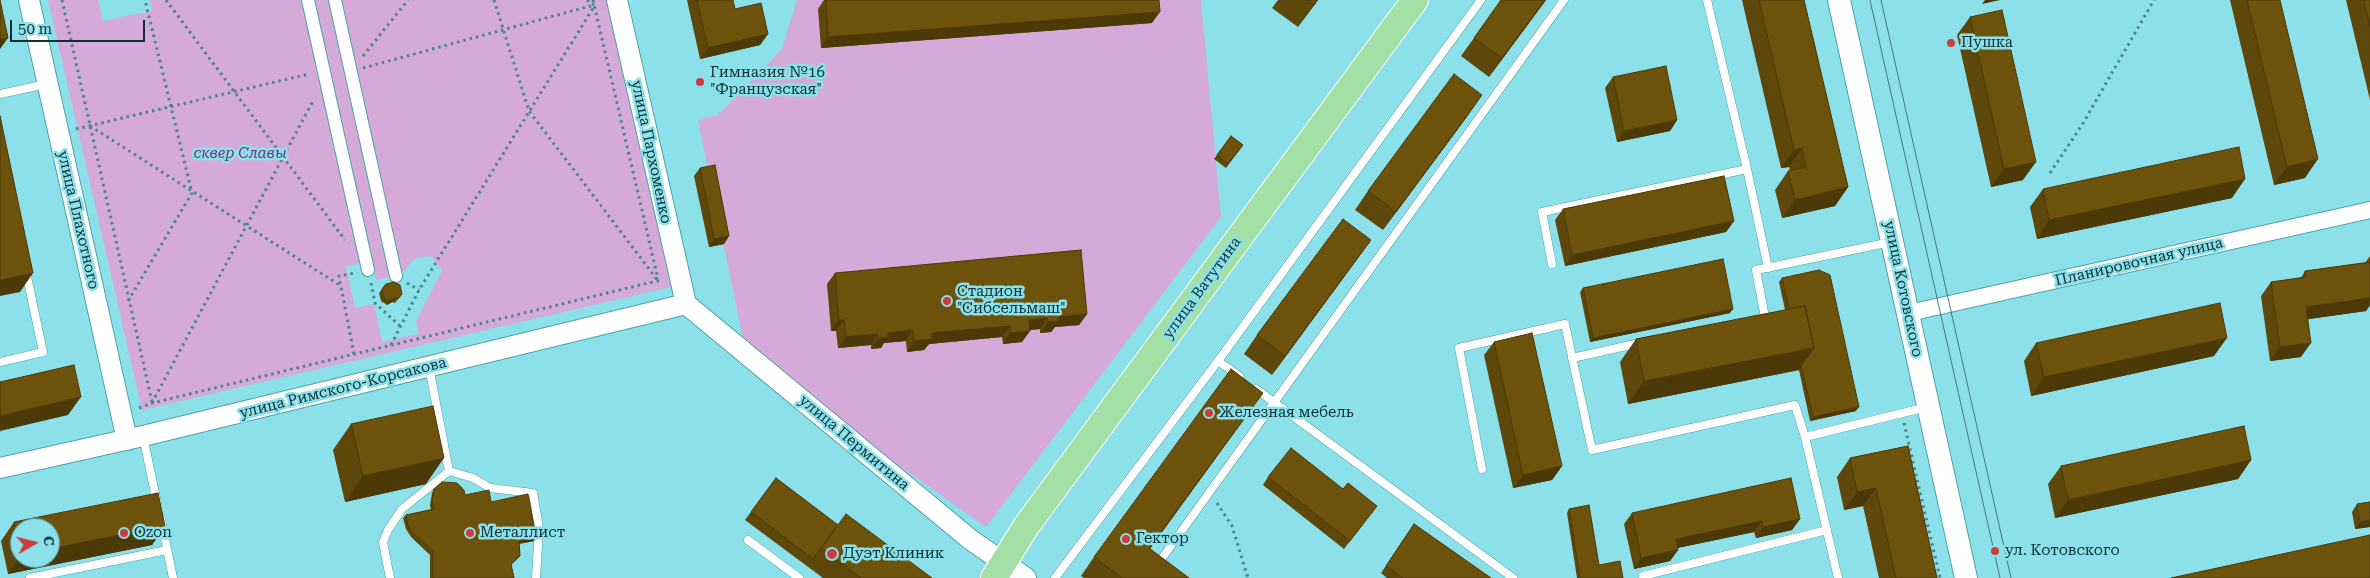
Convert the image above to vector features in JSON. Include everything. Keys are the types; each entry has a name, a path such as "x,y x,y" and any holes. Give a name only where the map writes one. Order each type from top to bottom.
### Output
{"main road":[{"name":"улица Ватутина","path":"999,570 1027,525 1415,0"},
{"name":"улица Котовского","path":"1839,0 1966,578"}],"street":[{"name":"улица Плахотного","path":"29,0 122,415 135,438"},
{"path":"308,0 368,270"},
{"path":"335,0 396,276"},
{"name":"улица Пархоменко","path":"610,1 686,304"},
{"name":"Планировочная улица","path":"1908,314 2370,210"},
{"name":"улица Пермитина","path":"686,304 971,540 999,570 1026,578"},
{"name":"улица Римского-Корсакова","path":"0,468 135,438 686,304"}],"lane":[{"path":"1055,578 1218,361 1481,0"},
{"path":"1168,567 1160,561 1564,0"},
{"path":"1707,0 1768,268"},
{"path":"0,94 48,84"},
{"path":"1552,264 1542,212 1747,169"},
{"path":"1755,319 1765,317 1756,270 1893,241"},
{"path":"0,362 43,352 25,266"},
{"path":"1482,469 1459,348 1565,324 1592,450 1795,405 1806,437 1838,578"},
{"path":"1572,358 1647,342"},
{"path":"1218,361 1242,379"},
{"path":"429,367 449,471"},
{"path":"1250,385 1513,578"},
{"path":"1806,437 1929,406"},
{"path":"135,438 167,550 173,578"},
{"path":"390,578 383,542 388,530 402,509 449,471"},
{"path":"449,471 474,478 490,488 533,493 539,528 536,578"},
{"path":"1643,576 1827,530"},
{"path":"748,540 799,578"},
{"path":"30,578 167,550"}],"path":[{"path":"62,0 128,302 152,402"},
{"path":"128,302 192,193 145,0"},
{"path":"166,0 368,270 375,303 400,326"},
{"path":"351,71 408,0"},
{"path":"494,0 529,111 659,282"},
{"path":"587,0 594,5"},
{"path":"593,0 659,282"},
{"path":"2050,173 2082,125 2154,0"},
{"path":"351,71 610,1"},
{"path":"390,345 419,290 594,5"},
{"path":"76,129 325,73"},
{"path":"152,402 248,225 325,73"},
{"path":"90,126 192,193 248,225 341,286"},
{"path":"122,415 152,402 659,282 676,265"},
{"path":"354,354 339,276 368,270"},
{"path":"1902,413 1940,578"},
{"path":"1207,496 1220,506 1232,526 1248,578"}],"green space":[{"name":"сквер Славы","path":"48,0 98,0 103,21 152,11 150,0 608,0 671,287 142,410","holes":["431,256 442,271 416,321 419,334 382,342 374,304 355,308 346,266 372,261 376,280 400,275 414,259"]},
{"name":"Стадион \"Сибсельмаш\"","path":"797,0 1201,0 1221,217 986,527 747,358 698,120 718,115 782,49"}],"building":[{"path":"0,0 8,38 0,39"},
{"path":"697,0 733,0 735,9 761,3 768,34 708,48"},
{"path":"826,0 1159,0 1160,12 828,37"},
{"path":"1307,0 1317,0 1314,5"},
{"path":"1501,0 1545,0 1502,58 1474,38"},
{"path":"1759,0 1804,0 1848,187 1795,200 1788,171 1806,167 1802,148 1794,150"},
{"path":"2247,0 2280,0 2318,159 2287,167"},
{"path":"2364,0 2370,0 2370,27"},
{"path":"2002,10 2036,162 2004,169 1970,17"},
{"path":"1666,66 1677,120 1624,131 1613,77"},
{"path":"1454,74 1482,95 1396,212 1368,191"},
{"path":"0,116 33,273 0,280"},
{"path":"1231,136 1243,145 1228,164 1217,155"},
{"path":"2239,147 2245,179 2049,220 2043,189"},
{"path":"715,165 729,236 714,239 700,168"},
{"path":"1724,176 1734,221 1572,255 1563,209"},
{"path":"1343,219 1371,240 1285,356 1257,335"},
{"path":"1081,250 1087,314 1059,317 1059,321 1048,322 1047,318 1029,320 1030,331 1010,333 1010,326 932,333 932,339 914,341 913,330 888,333 888,337 878,338 878,334 846,337 844,320 839,320 835,273"},
{"path":"1723,259 1733,309 1593,338 1583,288"},
{"path":"2370,262 2370,298 2306,307 2311,343 2280,347 2271,282 2306,277 2305,271"},
{"path":"1819,270 1830,275 1859,407 1813,417 1801,366 1814,348 1805,306 1789,309 1782,278"},
{"path":"394,282 400,285 402,294 398,299 395,298 389,301 384,298 382,289 386,284"},
{"path":"2220,303 2227,338 2044,377 2036,343"},
{"path":"1805,306 1814,348 1644,381 1636,339"},
{"path":"1532,333 1562,466 1523,475 1494,342"},
{"path":"74,365 81,397 0,416 0,382"},
{"path":"1231,369 1263,393 1149,548 1189,578 1122,578 1094,557"},
{"path":"433,406 444,458 363,476 351,424"},
{"path":"2244,426 2251,460 2068,500 2061,466"},
{"path":"1908,446 1937,578 1896,578 1876,488 1857,492 1850,458"},
{"path":"1291,448 1343,489 1348,483 1377,506 1350,541 1268,477"},
{"path":"776,478 838,525 813,559 751,512"},
{"path":"1791,478 1800,519 1763,527 1762,521 1676,539 1678,550 1641,558 1632,513"},
{"name":"Металлист","path":"442,482 457,483 464,490 465,495 489,490 491,502 528,494 536,537 519,541 520,556 511,564 514,578 433,578 433,551 413,533 408,526 406,515 434,509 432,501 434,489"},
{"path":"158,493 165,526 60,547 60,518 34,518"},
{"path":"2370,502 2370,520 2360,522 2357,504"},
{"path":"1589,505 1599,565 1620,561 1623,578 1580,578 1569,509"},
{"path":"846,514 932,578 861,578 821,548"},
{"path":"1414,524 1491,578 1403,578 1386,566"},
{"path":"2370,535 2370,578 2171,578"}],"tram line":[{"path":"1870,0 2000,578"},
{"path":"1881,0 2011,578"}],"place":[{"name":"Пушка","path":"1951,43"},
{"name":"Гимназия №16 \"Французская\"","path":"700,82"},
{"name":"Стадион \"Сибсельмаш\"","path":"947,301"},
{"name":"Железная мебель","path":"1209,413"},
{"name":"Ozon","path":"124,533"},
{"name":"Металлист","path":"470,533"},
{"name":"Гектор","path":"1126,539"},
{"name":"ул. Котовского","path":"1995,551"},
{"name":"Дуэт Клиник","path":"832,554"}]}
